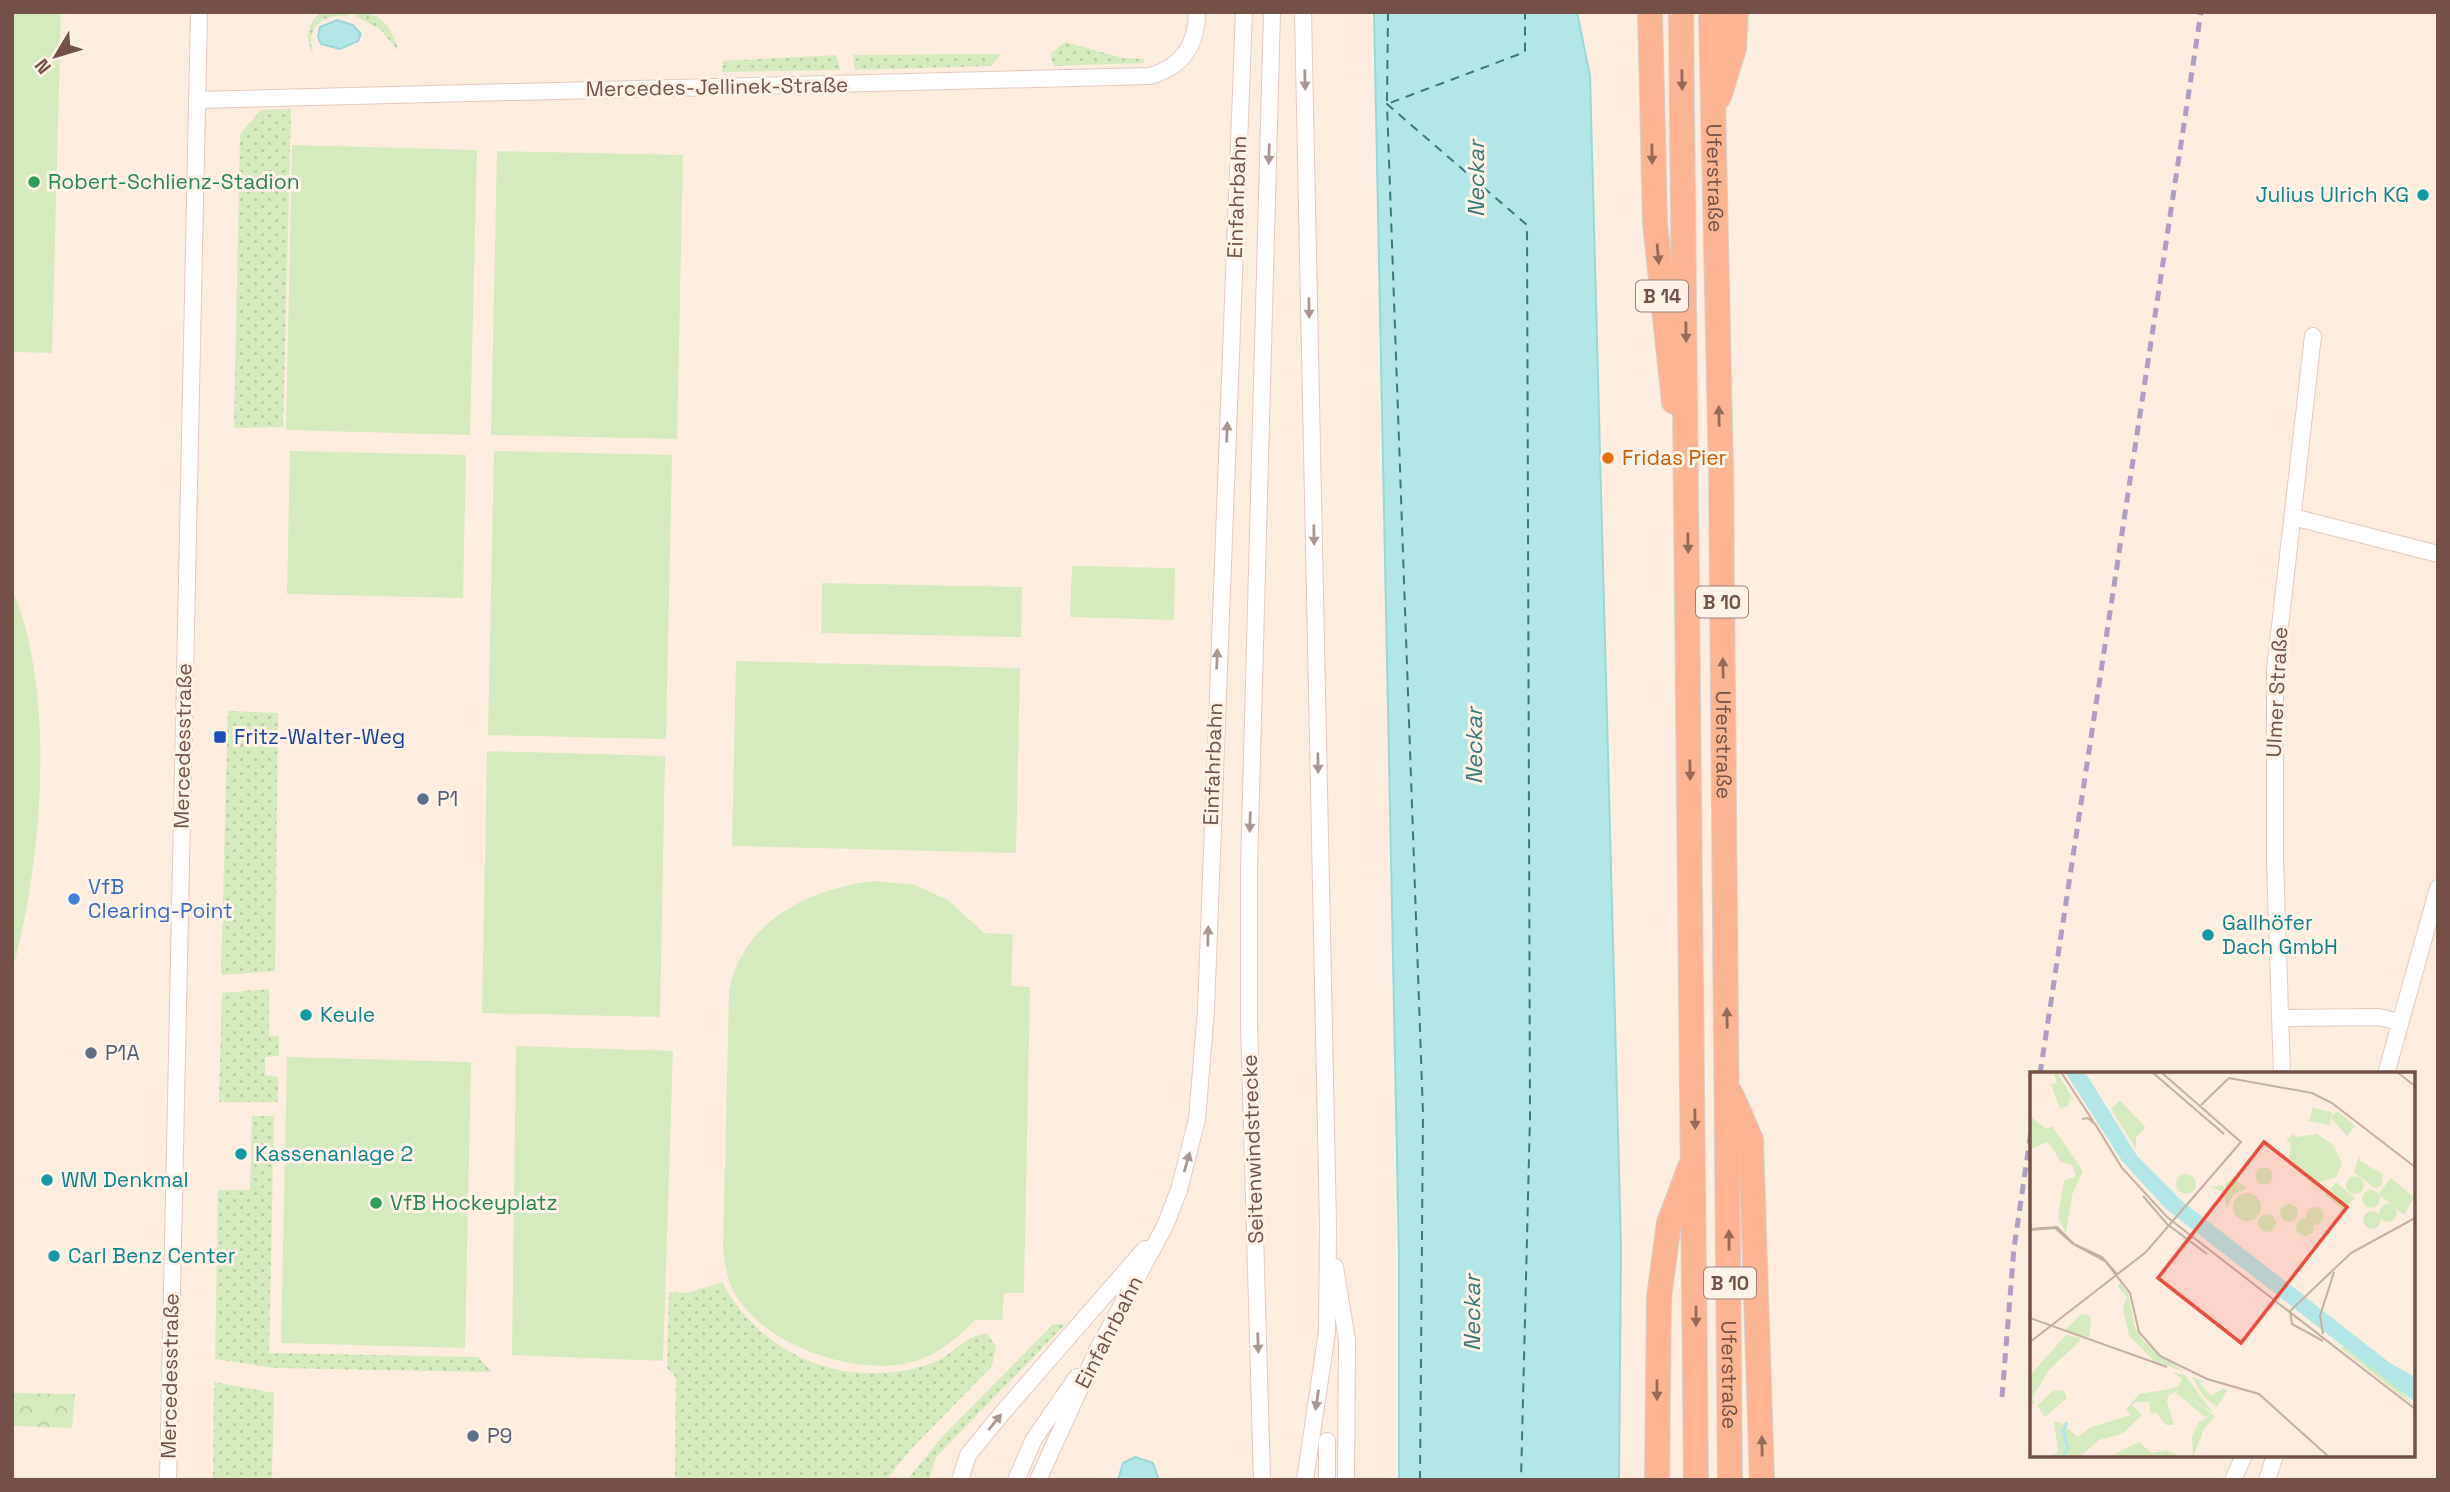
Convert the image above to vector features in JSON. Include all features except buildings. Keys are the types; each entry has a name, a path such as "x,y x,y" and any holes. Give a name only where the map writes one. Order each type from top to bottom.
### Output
{"highway":[{"name":"B 14","path":"1650,12 1655,222 1667,351 1687,475"},
{"name":"Uferstraße","path":"1681,12 1695,1150 1696,1480"},
{"name":"Uferstraße","path":"1711,12 1720,460 1730,1480"},
{"path":"1712,118 1734,48 1736,12"},
{"name":"B 10","path":"1728,1087 1751,1140 1762,1480"},
{"name":"B 10","path":"1657,1480 1659,1297 1669,1223 1695,1150"}],"street":[{"name":"Mercedesstraße","path":"168,1480 199,12"},
{"name":"Mercedes-Jellinek-Straße","path":"197,100 1150,76 1162,72 1183,58 1194,40 1197,12"},
{"name":"Einfahrbahn","path":"1038,1480 1098,1349 1165,1226 1189,1157 1203,1074 1244,12"},
{"name":"Einfahrbahn","path":"1249,1023 1249,868 1272,12"},
{"path":"1303,12 1328,1226 1327,1332 1305,1480"},
{"name":"Ulmer Straße","path":"2282,1072 2273,734 2275,670 2313,336"},
{"path":"2293,517 2438,554"},
{"path":"2387,1072 2438,888"},
{"path":"2280,1018 2379,1017 2400,1022"},
{"name":"Seitenwindstrecke","path":"1249,1023 1262,1480"},
{"path":"960,1480 968,1455 1165,1226"},
{"path":"1328,1226 1347,1340 1346,1480"},
{"path":"1016,1480 1024,1456 1044,1422 1098,1349"},
{"path":"1327,1441 1327,1480"},
{"path":"2233,1480 2243,1457"},
{"path":"2267,1480 2274,1457"}],"green space":[{"name":"Robert-Schlienz-Stadion","path":"12,12 61,12 52,353 12,352"},
{"path":"321,12 348,12 347,16 329,17 316,26 311,39 315,57 309,45 308,33 312,22"},
{"path":"355,12 379,18 389,28 399,52 380,29 355,16"},
{"path":"1065,42 1123,58 1144,59 1144,63 1055,66 1051,60 1052,52"},
{"path":"1001,54 991,66 855,70 853,55"},
{"path":"836,55 841,70 722,72 723,61"},
{"path":"291,109 283,427 234,428 240,134 261,110"},
{"path":"292,145 477,150 470,435 286,430"},
{"path":"497,151 683,155 677,439 491,435"},
{"path":"290,451 466,455 463,598 287,594"},
{"path":"494,451 672,455 666,739 488,735"},
{"path":"1072,566 1175,568 1174,620 1070,617"},
{"path":"822,583 1022,587 1021,637 821,633"},
{"path":"12,588 26,631 35,678 40,728 40,779 31,880 12,972"},
{"path":"736,661 1020,668 1016,853 732,846"},
{"path":"228,711 278,713 275,971 221,975"},
{"path":"487,751 665,756 660,1017 482,1013"},
{"path":"874,881 915,885 948,900 984,933 1013,934 1011,986 1030,987 1024,1293 1004,1293 1002,1320 975,1320 953,1341 927,1357 885,1366 834,1359 808,1351 761,1324 743,1306 731,1286 723,1249 729,991 736,967 748,945 782,913 826,892"},
{"path":"269,989 269,1036 279,1036 279,1056 265,1057 265,1075 278,1077 278,1102 219,1102 222,993"},
{"path":"516,1046 673,1051 663,1361 512,1355"},
{"name":"VfB Hockeyplatz","path":"287,1057 471,1062 465,1348 281,1343"},
{"path":"252,1116 274,1116 269,1353 478,1357 492,1372 274,1368 215,1359 218,1190 250,1190"},
{"path":"722,1282 739,1308 760,1331 785,1349 812,1362 841,1370 871,1373 902,1371 939,1360 965,1341 987,1334 996,1346 992,1366 911,1449 886,1480 675,1480 676,1377 667,1368 669,1292 688,1293"},
{"path":"1053,1324 1066,1324 936,1457 929,1480 907,1480 941,1438"},
{"path":"214,1382 274,1393 272,1480 213,1480"},
{"path":"12,1393 75,1394 72,1428 12,1426"}],"water":[{"name":"Neckar","path":"1374,12 1577,12 1590,76 1621,1246 1619,1480 1399,1480 1399,1257"},
{"path":"337,20 353,25 361,34 358,41 340,49 321,44 318,37 320,27"},
{"path":"1135,1457 1153,1463 1159,1480 1118,1480 1123,1463"}],"ferry route":[{"path":"1388,12 1387,104 1525,52 1525,12"},
{"path":"1420,1480 1423,1114 1387,104 1527,225 1530,1117 1521,1480"}],"railway":[{"path":"2040,1072 2201,12"},
{"path":"2002,1397 2014,1248 2030,1139"}],"place":[{"name":"Robert-Schlienz-Stadion","path":"34,182"},
{"name":"Julius Ulrich KG","path":"2423,195"},
{"name":"Fridas Pier","path":"1608,458"},
{"name":"Fritz-Walter-Weg","path":"220,737"},
{"name":"P1","path":"423,799"},
{"name":"VfB Clearing-Point","path":"74,899"},
{"name":"Gallhöfer Dach GmbH","path":"2208,935"},
{"name":"Keule","path":"306,1015"},
{"name":"P1A","path":"91,1053"},
{"name":"Kassenanlage 2","path":"241,1154"},
{"name":"WM Denkmal","path":"47,1180"},
{"name":"VfB Hockeyplatz","path":"376,1203"},
{"name":"Carl Benz Center","path":"54,1256"},
{"name":"P9","path":"473,1436"}]}
